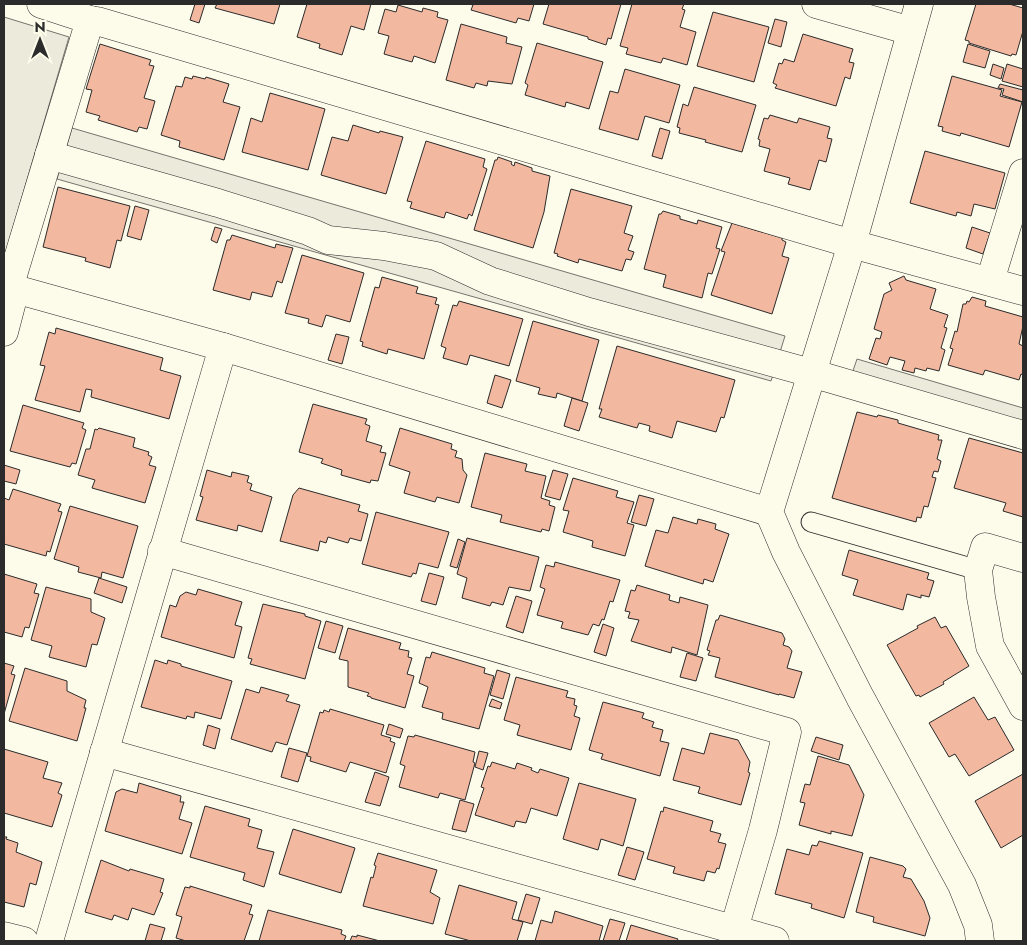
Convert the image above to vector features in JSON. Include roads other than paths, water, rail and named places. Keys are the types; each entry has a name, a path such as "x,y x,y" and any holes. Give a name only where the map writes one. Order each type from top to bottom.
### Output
{"street":[{"path":"41,4 96,15 852,244 1023,291"},
{"path":"816,4 911,31"},
{"path":"919,4 852,244 769,512 786,552 860,698 962,886 978,925 980,941"},
{"path":"4,332 9,288 49,155 96,15"},
{"path":"49,155 236,208 308,231 328,240 384,246 436,256 490,281 580,309 1023,435"},
{"path":"990,282 1023,173"},
{"path":"9,288 223,347 769,512"},
{"path":"48,941 223,347"},
{"path":"1023,558 985,547 978,570 990,646 1023,706"},
{"path":"162,551 787,732 763,830 734,930"},
{"path":"104,752 775,941"},
{"path":"4,936 24,941"}],"lane":[{"path":"811,522 978,570"}]}
